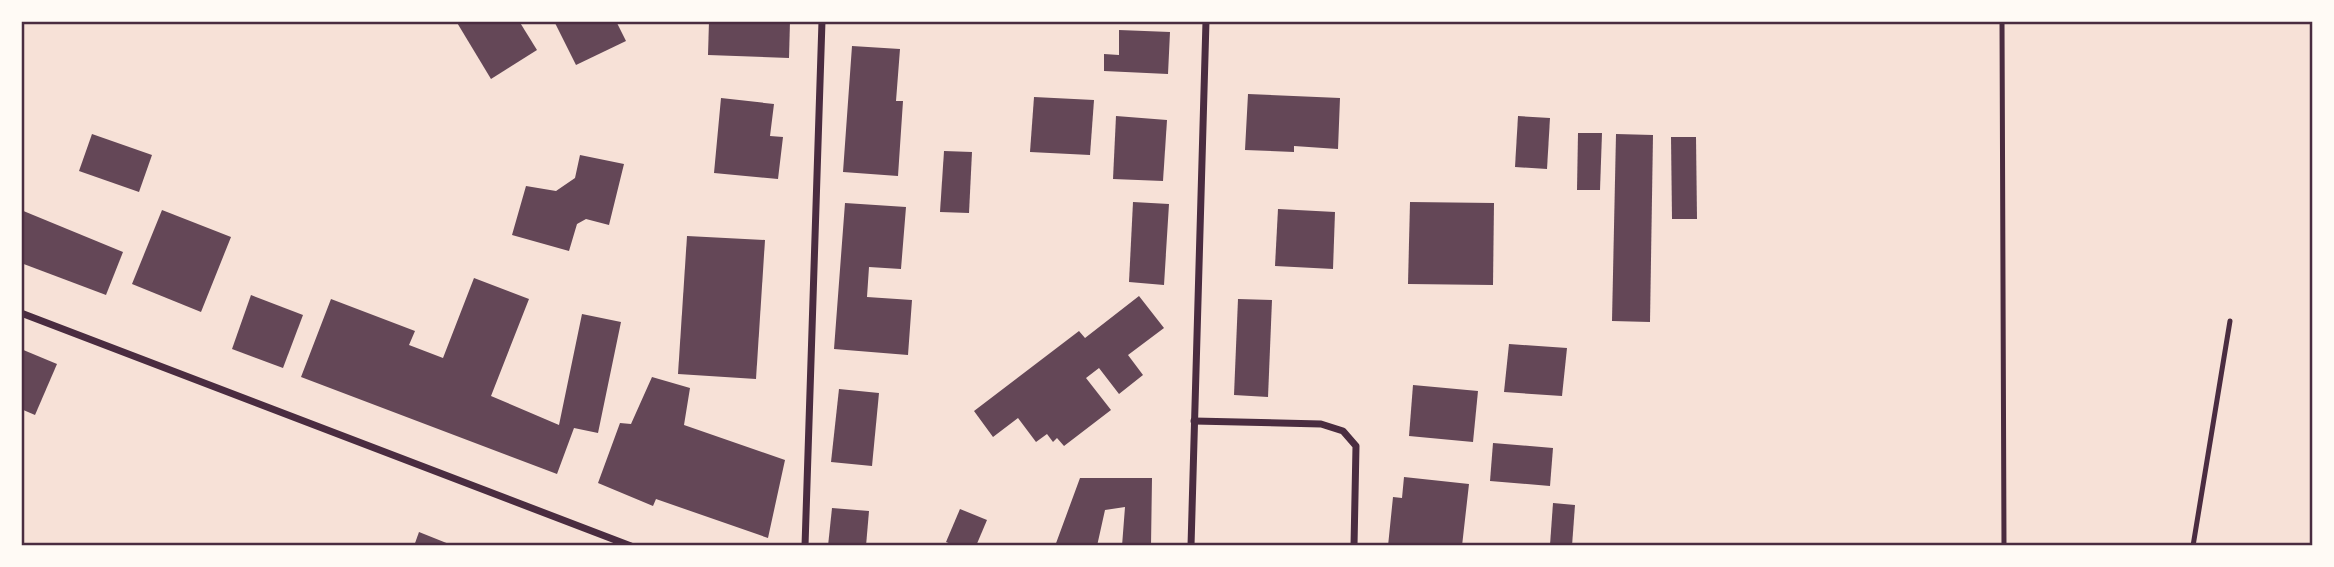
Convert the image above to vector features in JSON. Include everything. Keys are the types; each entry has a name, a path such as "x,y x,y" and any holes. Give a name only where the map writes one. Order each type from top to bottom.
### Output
{"street":[{"path":"805,546 822,21"},
{"path":"1191,546 1206,21"},
{"path":"21,313 631,546"},
{"path":"1194,421 1321,424 1343,431 1356,446 1354,546"}],"lane":[{"path":"2002,21 2004,546"},
{"path":"2193,546 2230,321"}],"building":[{"path":"456,21 519,21 537,50 491,79"},
{"path":"554,21 616,21 626,41 576,65"},
{"path":"709,21 790,21 789,58 708,55"},
{"path":"1119,30 1170,32 1168,74 1104,71 1104,54 1119,55"},
{"path":"852,46 900,49 896,101 903,101 898,176 843,172"},
{"path":"1248,94 1340,98 1338,149 1294,146 1294,152 1245,150"},
{"path":"1034,97 1094,100 1090,155 1030,152"},
{"path":"721,98 774,104 770,136 783,137 778,179 714,173"},
{"path":"1116,116 1167,120 1163,181 1113,179"},
{"path":"1518,116 1550,118 1547,169 1515,167"},
{"path":"1578,133 1602,133 1600,190 1577,190"},
{"path":"92,134 152,155 139,192 79,171"},
{"path":"1616,134 1653,135 1650,322 1612,321"},
{"path":"1671,137 1696,137 1697,219 1672,219"},
{"path":"944,151 972,152 969,213 940,212"},
{"path":"580,155 624,164 609,225 586,219 577,224 569,251 512,235 526,186 556,191 575,178"},
{"path":"1133,202 1169,204 1164,285 1129,282"},
{"path":"1410,202 1494,203 1493,285 1408,284"},
{"path":"845,203 906,207 901,269 869,267 867,297 912,300 908,355 834,349"},
{"path":"1278,209 1335,212 1333,269 1275,266"},
{"path":"21,210 123,252 106,295 21,263"},
{"path":"162,210 231,237 201,312 132,284"},
{"path":"687,236 765,240 756,379 678,374"},
{"path":"474,278 529,299 491,396 559,425 582,314 621,322 598,433 574,428 557,474 301,377 331,299 415,331 409,345 443,358"},
{"path":"251,295 303,315 283,368 232,349"},
{"path":"1139,296 1164,328 1128,355 1143,375 1119,394 1099,368 1086,378 1111,410 1064,446 1057,438 1053,442 1047,434 1036,442 1018,418 993,437 974,411 1079,331 1085,338"},
{"path":"1238,299 1272,300 1268,397 1234,395"},
{"path":"1509,344 1567,348 1562,396 1504,392"},
{"path":"21,349 57,364 35,415 21,409"},
{"path":"652,377 690,388 684,425 785,460 768,538 656,499 653,506 598,483 620,423 631,424"},
{"path":"1413,385 1478,391 1473,442 1409,436"},
{"path":"839,389 879,393 872,466 831,462"},
{"path":"1493,443 1553,448 1550,486 1490,481"},
{"path":"1404,477 1469,484 1462,546 1388,546 1393,497 1402,498"},
{"path":"1080,478 1152,478 1151,546 1122,546 1125,507 1105,510 1097,546 1055,546"},
{"path":"1553,503 1575,505 1572,546 1550,545"},
{"path":"832,508 869,511 866,546 828,546"},
{"path":"960,509 987,520 976,546 956,546 946,542"},
{"path":"419,532 454,546 414,546"}]}
